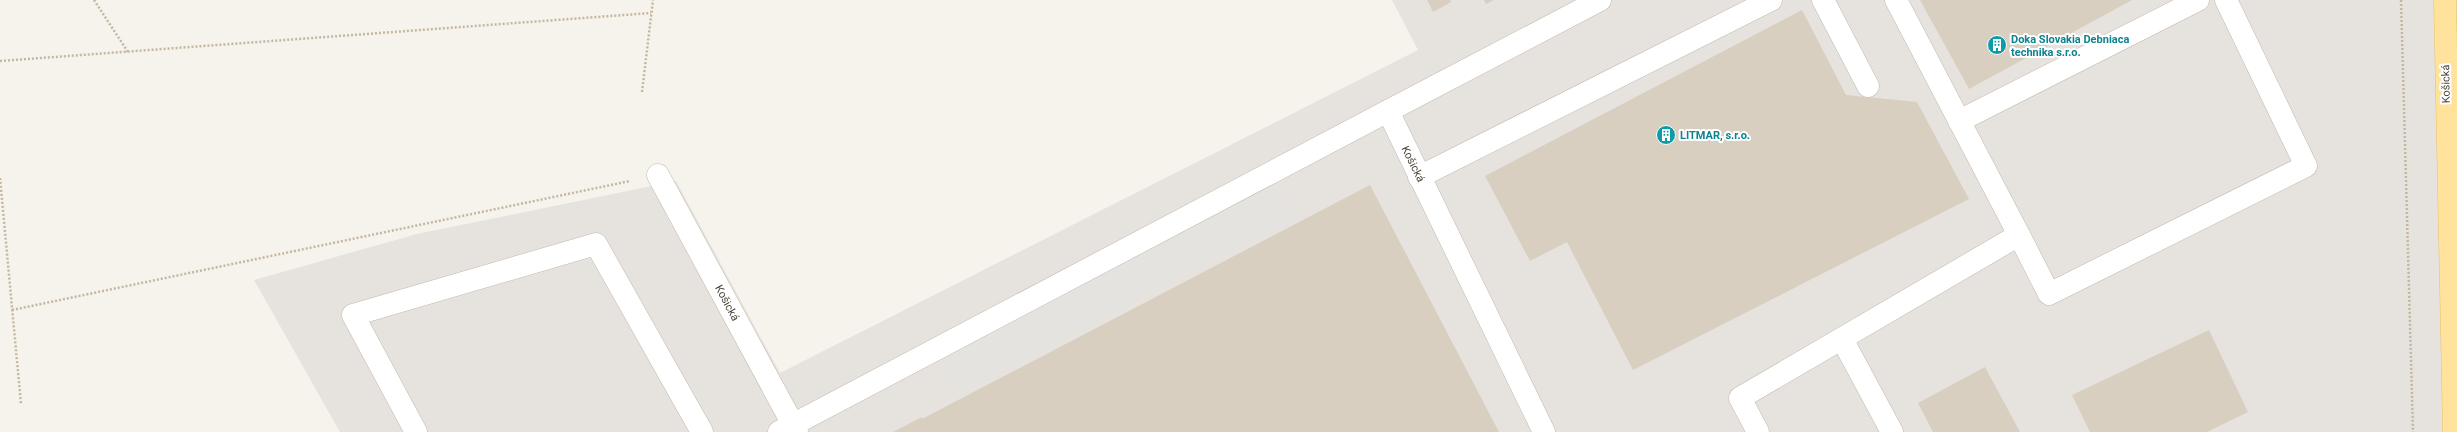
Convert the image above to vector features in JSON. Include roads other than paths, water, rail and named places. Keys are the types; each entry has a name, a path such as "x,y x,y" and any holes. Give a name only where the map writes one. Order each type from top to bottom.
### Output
{"main road":[{"name":"Košická","path":"2445,0 2454,432"}],"lane":[{"path":"790,430 1388,111 1600,0"},
{"path":"1420,177 1771,0"},
{"path":"1823,0 1868,86"},
{"path":"1896,0 2049,294 2306,166 2226,0"},
{"path":"1959,121 2198,0"},
{"name":"Košická","path":"1388,111 1544,432"},
{"name":"Košická","path":"658,175 790,430"},
{"path":"1758,432 1740,398 2018,235"},
{"path":"416,432 353,315 596,244 702,432"},
{"path":"1842,339 1892,432"}],"place":[{"name":"Doka Slovakia Debniaca technika s.r.o.","path":"1997,45"},
{"name":"LITMAR, s.r.o.","path":"1666,135"}]}
